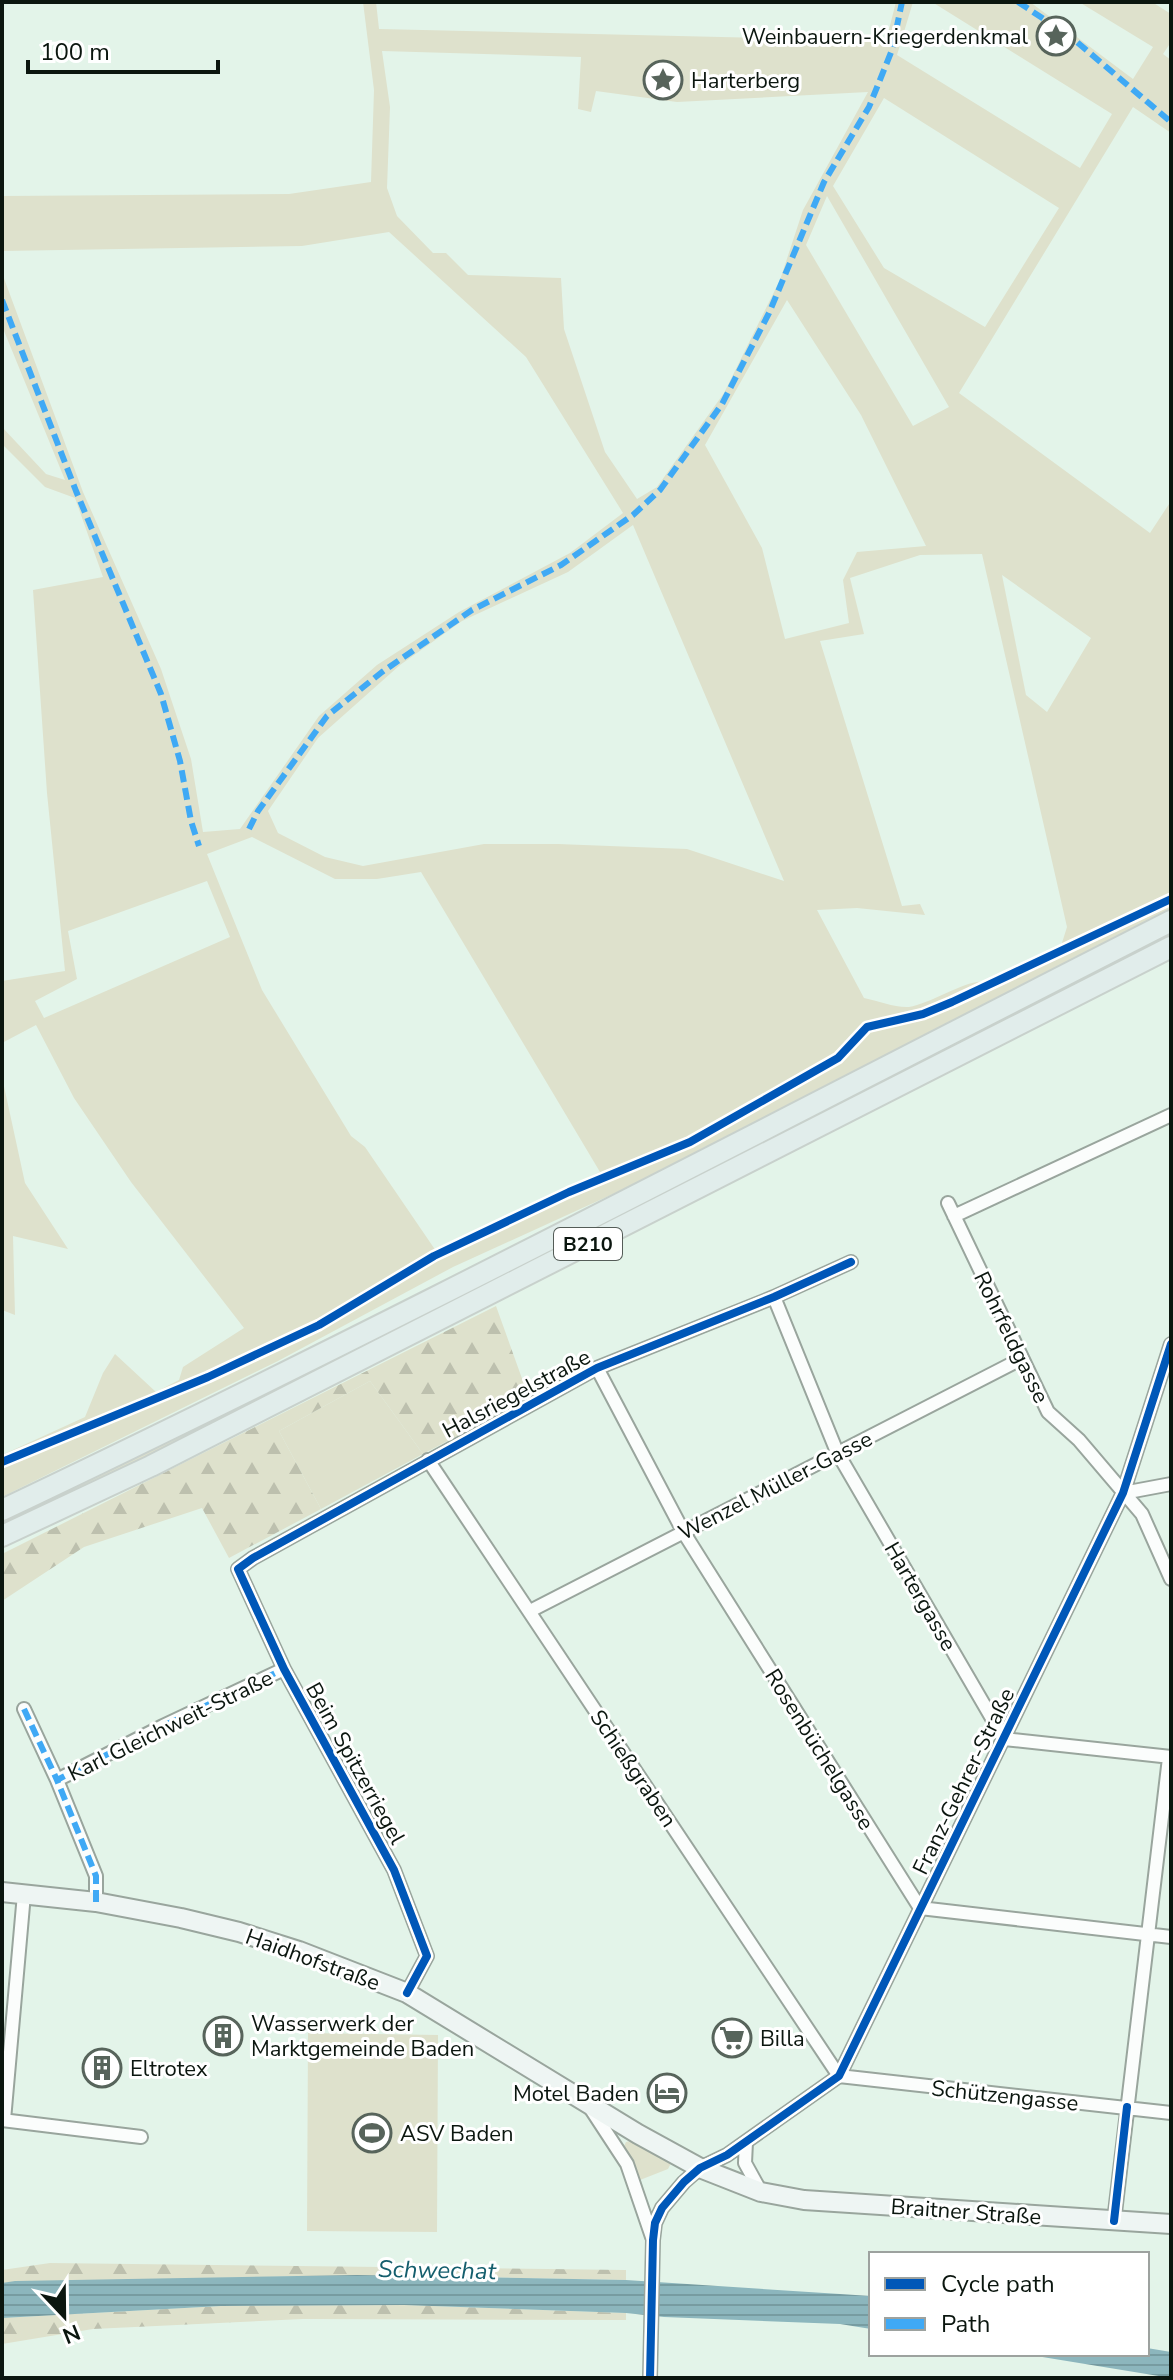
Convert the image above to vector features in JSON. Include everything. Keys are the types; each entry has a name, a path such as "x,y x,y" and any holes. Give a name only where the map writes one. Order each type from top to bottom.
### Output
{"main road":[{"name":"B210","path":"2,1510 341,1344 1171,921"},
{"name":"B210","path":"2,1536 232,1425 1171,947"},
{"name":"Haidhofstraße","path":"2,1892 96,1902 181,1918 299,1951 407,1993 586,2101"},
{"name":"Braitner Straße","path":"586,2101 700,2168 761,2192 804,2200 1171,2224"}],"street":[{"path":"954,1216 1171,1115"},
{"name":"Rohrfeldgasse","path":"948,1203 1048,1412 1079,1440 1142,1514 1171,1579"},
{"name":"Halsriegelstraße","path":"253,1558 597,1368 774,1297 851,1262"},
{"name":"Hartergasse","path":"774,1297 837,1452 1004,1739"},
{"name":"Franz-Gehrer-Straße","path":"653,2240 655,2223 662,2208 684,2182 700,2168 727,2155 839,2076 1123,1493 1171,1344"},
{"name":"Wenzel Müller-Gasse","path":"530,1611 1021,1359"},
{"name":"Rosenbüchelgasse","path":"597,1368 684,1533 920,1908"},
{"name":"Schießgraben","path":"428,1460 839,2076"},
{"path":"1123,1493 1171,1484"},
{"name":"Beim Spitzerriegel","path":"253,1558 238,1569 284,1669 394,1870 427,1956 407,1993"},
{"name":"Karl Gleichweit-Straße","path":"57,1780 284,1669"},
{"name":"Karl Gleichweit-Straße","path":"24,1709 96,1876 96,1902"},
{"path":"1004,1739 1170,1758 1114,2221"},
{"path":"24,1894 3,2120 141,2137"},
{"path":"920,1908 1171,1937"},
{"name":"Schützengasse","path":"839,2076 1171,2113"},
{"name":"Haidhofstraße","path":"586,2101 627,2164 653,2240"},
{"path":"746,2142 745,2163 761,2192"},
{"path":"650,2378 653,2240"}],"green space":[{"path":"363,2 376,2 379,29 886,41 896,2 913,2 897,55 1080,168 1112,114 932,2 1030,2 1133,79 1153,47 1079,2 1152,2 1171,14 1171,42 1163,54 1171,60 1171,133 1133,107 959,393 1150,533 1171,501 1171,912 624,1189 453,1267 278,1361 2,1497 2,1455 85,1417 103,1373 115,1354 156,1392 179,1380 183,1367 244,1328 131,1182 74,1098 36,1025 2,1043 2,981 65,971 47,793 33,590 103,577 75,498 45,487 2,444 2,427 46,474 65,480 2,326 2,273 83,492 161,669 191,759 203,832 240,829 319,716 377,665 459,612 570,553 623,513 526,357 389,232 302,246 2,251 2,196 289,194 371,182 374,90","holes":["382,51 581,57 578,109 591,112 596,91 677,102 868,92 803,210 780,280 724,393 657,487 637,499 605,452 564,329 561,278 468,275 446,253 433,253 397,216 387,188 390,107","884,98 1059,208 985,327 884,268 833,186","827,196 949,407 913,426 806,245","787,300 861,415 926,546 857,552 843,580 849,623 785,639 762,548 705,445","633,525 784,881 687,849 558,844 484,844 363,866 325,857 278,833 268,811 318,738 400,665 462,621 568,572","982,554 1067,927 1061,946 983,982 968,984 909,1007 864,998 817,910 857,908 925,915 920,904 902,906 820,641 864,634 850,578 920,555","1002,575 1091,638 1047,712 1026,695","252,837 335,879 377,879 421,872 600,1172 436,1251 365,1147 351,1136 262,990 207,854","207,881 230,937 44,1018 35,1001 77,979 68,931"]},
{"path":"2,1077 25,1183 68,1249 13,1236 15,1315 2,1310"},
{"path":"718,1164 707,1174 191,1437 2,1528 2,1520"},
{"path":"496,1306 529,1398 423,1454 370,1381 279,1431 321,1509 229,1558 202,1508 84,1547 2,1601 2,1554"},
{"path":"370,1381 423,1454 321,1509 279,1431"},
{"name":"ASV Baden","path":"308,2033 438,2035 437,2232 307,2231"},
{"path":"630,2141 671,2163 668,2169 640,2180 623,2148"},
{"path":"50,2263 626,2270 626,2280 357,2275 2,2283 2,2270"},
{"path":"404,2305 626,2313 626,2320 303,2319 93,2329 2,2344 2,2318 221,2306"}],"water":[{"path":"357,2275 626,2280 869,2296 869,2329 840,2324 626,2313 404,2305 221,2306 2,2318 2,2283"},
{"path":"1149,2348 1171,2352 1171,2378 1036,2356 1149,2356"}],"marked path":[{"path":"249,829 258,811 327,716 382,672 472,610 561,565 633,515 660,490 722,404 769,313 824,182 869,107 892,50 902,2"},
{"path":"1018,2 1071,37 1171,122"},
{"path":"2,300 76,491 161,694 199,846"},
{"path":"96,1902 96,1876 57,1780 284,1669"},
{"path":"24,1709 57,1780"}],"cycle path":[{"path":"2,1462 208,1377 319,1325 434,1256 569,1192 690,1142 838,1058 867,1027 923,1014 952,1002 1171,899"},
{"path":"407,1993 427,1956 394,1870 284,1669 238,1569 597,1368 774,1297 851,1262"},
{"path":"650,2378 653,2240 655,2223 662,2208 700,2168 727,2155 839,2076 1123,1493 1171,1344"},
{"path":"1114,2221 1127,2107"}],"place":[{"name":"Weinbauern-Kriegerdenkmal","path":"1056,36"},
{"name":"Harterberg","path":"663,80"},
{"name":"Wasserwerk der Marktgemeinde Baden","path":"223,2036"},
{"name":"Billa","path":"732,2038"},
{"name":"Eltrotex","path":"102,2068"},
{"name":"Motel Baden","path":"667,2093"},
{"name":"ASV Baden","path":"372,2133"}],"water label":[{"name":"Schwechat","path":"437,2270"}]}
